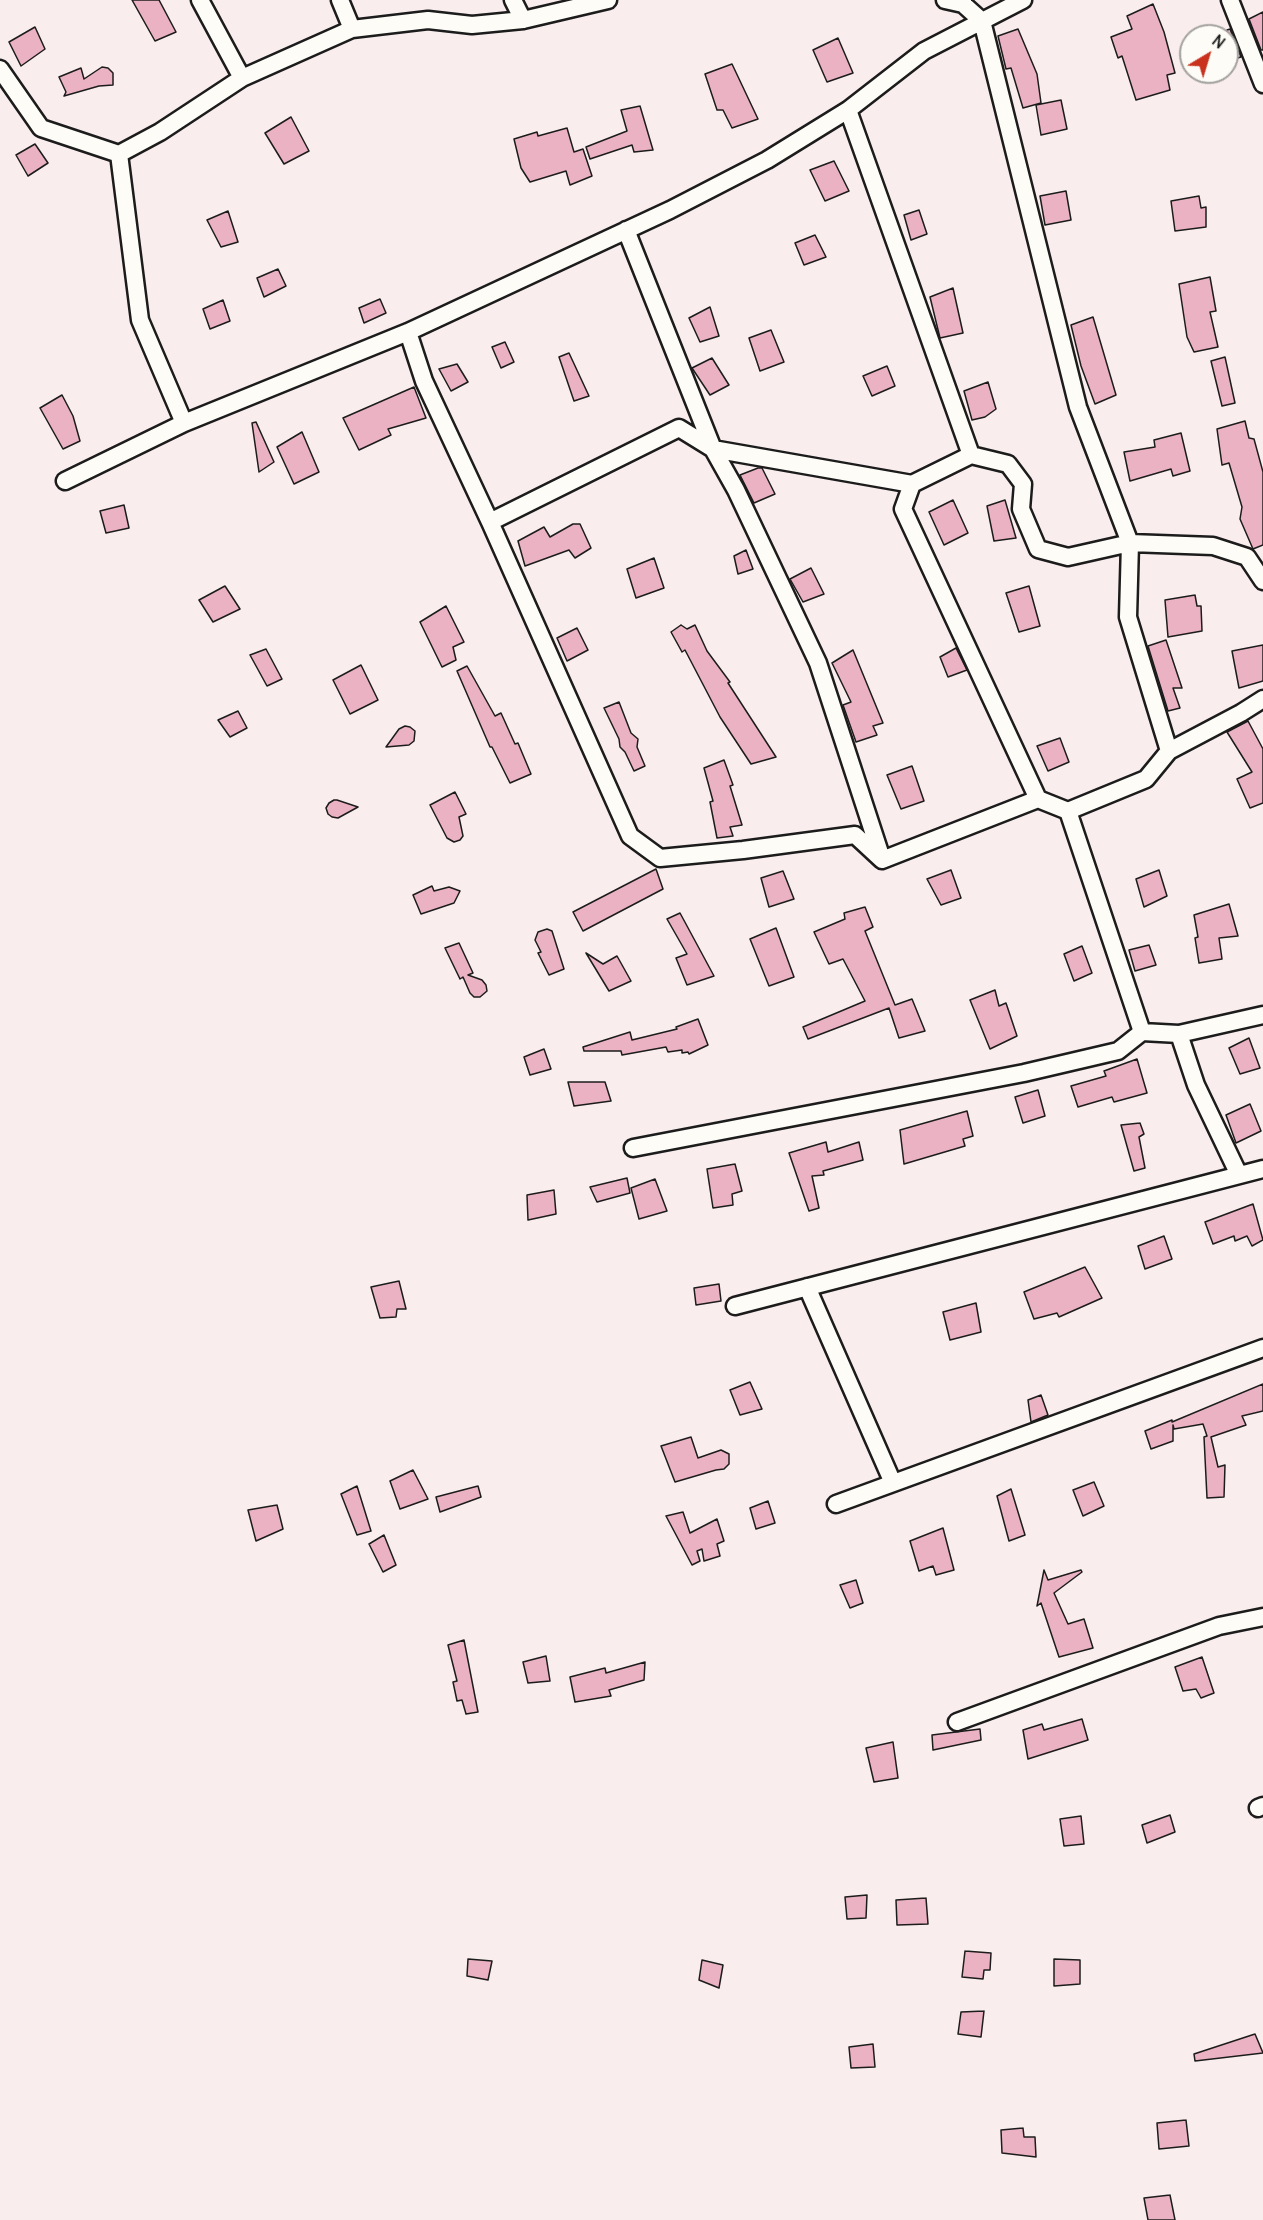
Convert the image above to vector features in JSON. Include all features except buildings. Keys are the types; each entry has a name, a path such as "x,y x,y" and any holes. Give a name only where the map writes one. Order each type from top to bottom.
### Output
{"street":[{"path":"200,0 242,78"},
{"path":"340,0 352,29"},
{"path":"513,0 523,20"},
{"path":"0,69 41,128 119,154 160,132 242,78 352,29 428,20 472,25 523,20 608,0"},
{"path":"945,0 963,2 982,21 1078,407 1130,543 1128,617 1169,751"},
{"path":"65,481 184,423 408,332 670,210 766,160 848,110 924,51 1023,0"},
{"path":"1230,0 1263,84"},
{"path":"848,110 971,455"},
{"path":"119,154 140,320 184,423"},
{"path":"626,230 713,449 736,490 818,663 882,860"},
{"path":"408,332 424,381 490,522 630,836 660,858 855,835 882,860"},
{"path":"490,522 679,428 713,449 912,484 971,455 1008,464 1023,484 1022,508 1038,549 1068,557 1130,543 1213,546 1247,557 1263,581"},
{"path":"912,484 903,508 1038,800"},
{"path":"882,860 1038,800 1068,811 1146,779 1169,751 1263,699"},
{"path":"1068,811 1142,1032"},
{"path":"633,1148 885,1101 1044,1068 1118,1051 1142,1032 1179,1034 1263,1015"},
{"path":"1179,1034 1196,1085 1239,1175"},
{"path":"735,1306 1263,1169"},
{"path":"807,1287 893,1483"},
{"path":"836,1504 1263,1348"},
{"path":"957,1722 1219,1626 1263,1617"}]}
